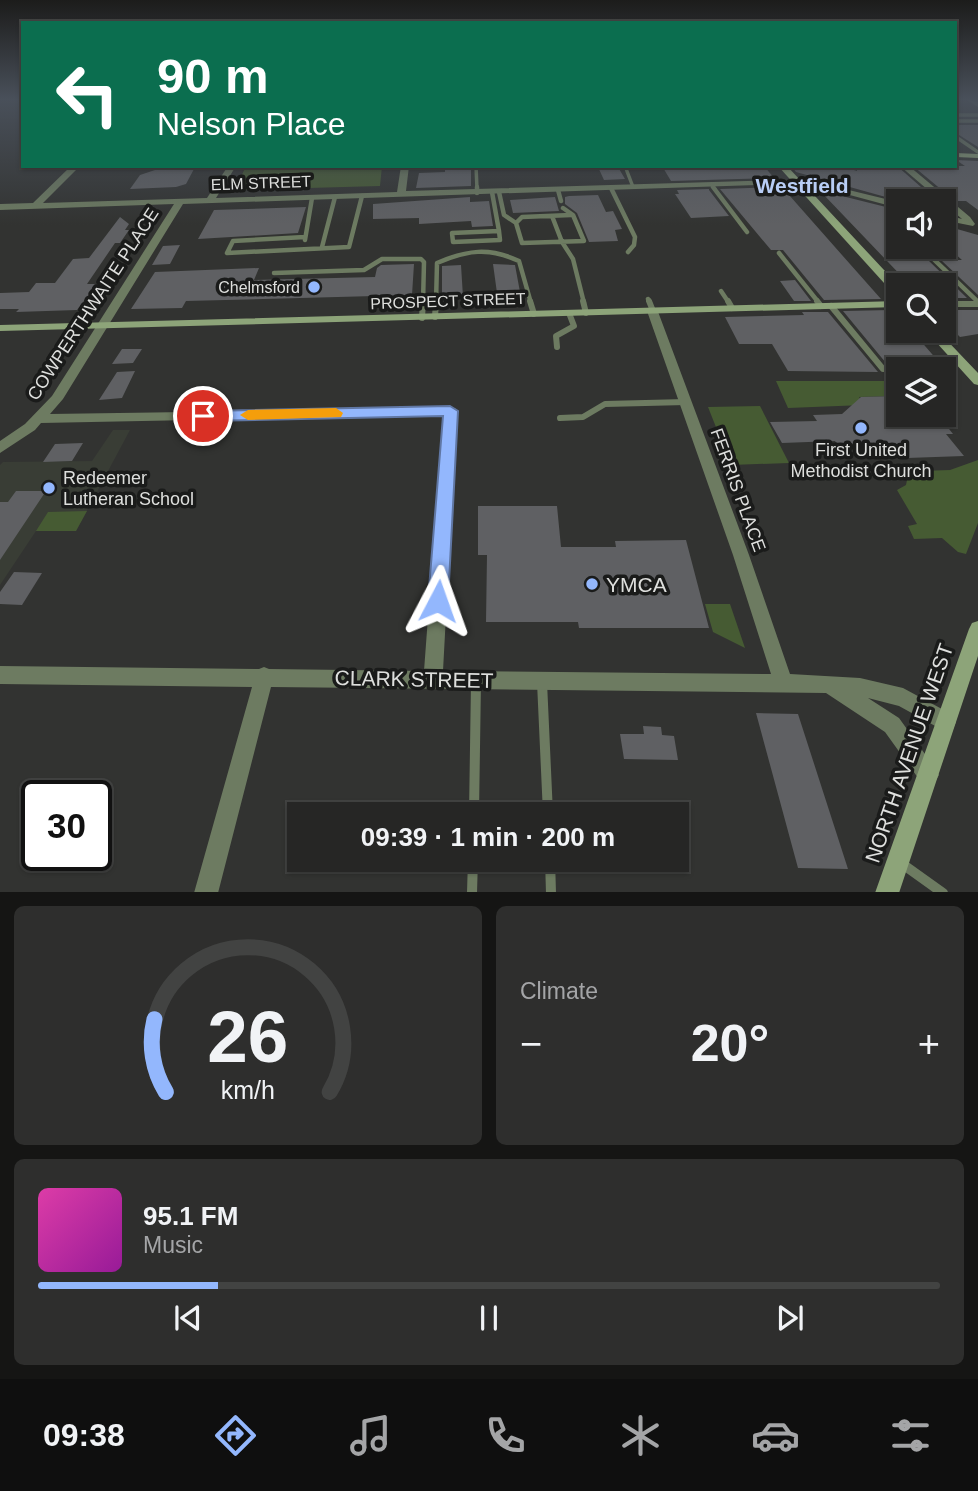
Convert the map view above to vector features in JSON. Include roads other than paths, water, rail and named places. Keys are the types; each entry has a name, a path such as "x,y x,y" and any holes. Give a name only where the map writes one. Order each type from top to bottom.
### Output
{"street":[{"path":"957,155 978,154"},
{"path":"34,206 74,168"},
{"path":"209,201 231,168"},
{"path":"401,195 405,168"},
{"path":"784,168 886,279"},
{"path":"906,168 974,225"},
{"name":"ELM STREET","path":"0,207 797,183 828,187 886,202"},
{"name":"COWPERTHWAITE PLACE","path":"0,448 39,419 57,399 101,324 180,201"},
{"path":"956,220 974,225"},
{"path":"956,304 978,303"},
{"name":"PROSPECT STREET","path":"0,328 586,313 615,307 650,305 732,308 886,304"},
{"name":"FERRIS PLACE","path":"650,305 784,684"},
{"path":"943,343 978,381"},
{"path":"39,419 450,411 433,681"},
{"name":"NORTH AVENUE WEST","path":"887,892 978,629"},
{"name":"CLARK STREET","path":"0,675 829,684 860,687 904,697 946,722"},
{"path":"206,892 264,676"},
{"path":"829,684 892,725 928,775"}],"lane":[{"path":"962,142 978,154"},
{"path":"476,168 477,192"},
{"path":"626,168 634,187"},
{"path":"712,184 747,232"},
{"path":"611,188 635,237 634,245 628,252"},
{"path":"558,190 561,201"},
{"path":"496,192 504,215 516,223 522,243 584,241 573,215 563,208"},
{"path":"496,192 499,231 499,240 453,242 452,233 499,231"},
{"path":"305,237 233,241 228,253 349,247 362,196"},
{"path":"322,247 335,197"},
{"path":"303,248 312,198"},
{"path":"516,223 522,217 573,215"},
{"path":"552,216 562,242 573,259 586,313"},
{"path":"435,317 438,261 454,258 458,254 499,252 519,261 534,314"},
{"path":"779,253 883,369 886,369"},
{"path":"274,274 364,270 382,259 417,258 424,262 422,318"},
{"path":"933,259 978,303"},
{"path":"721,291 732,308"},
{"path":"557,347 555,336 574,326 569,313"},
{"path":"560,418 583,417 605,404 686,402"},
{"path":"474,802 476,680"},
{"path":"542,681 547,802"},
{"path":"898,860 943,892"},
{"path":"472,892 473,872"},
{"path":"550,872 551,892"}],"place":[{"name":"Chelmsford","path":"314,287"},
{"name":"First United Methodist Church","path":"861,428"},
{"name":"Redeemer Lutheran School","path":"49,488"},
{"name":"YMCA","path":"592,584"}],"district":[{"name":"Westfield","path":"802,185"}]}
